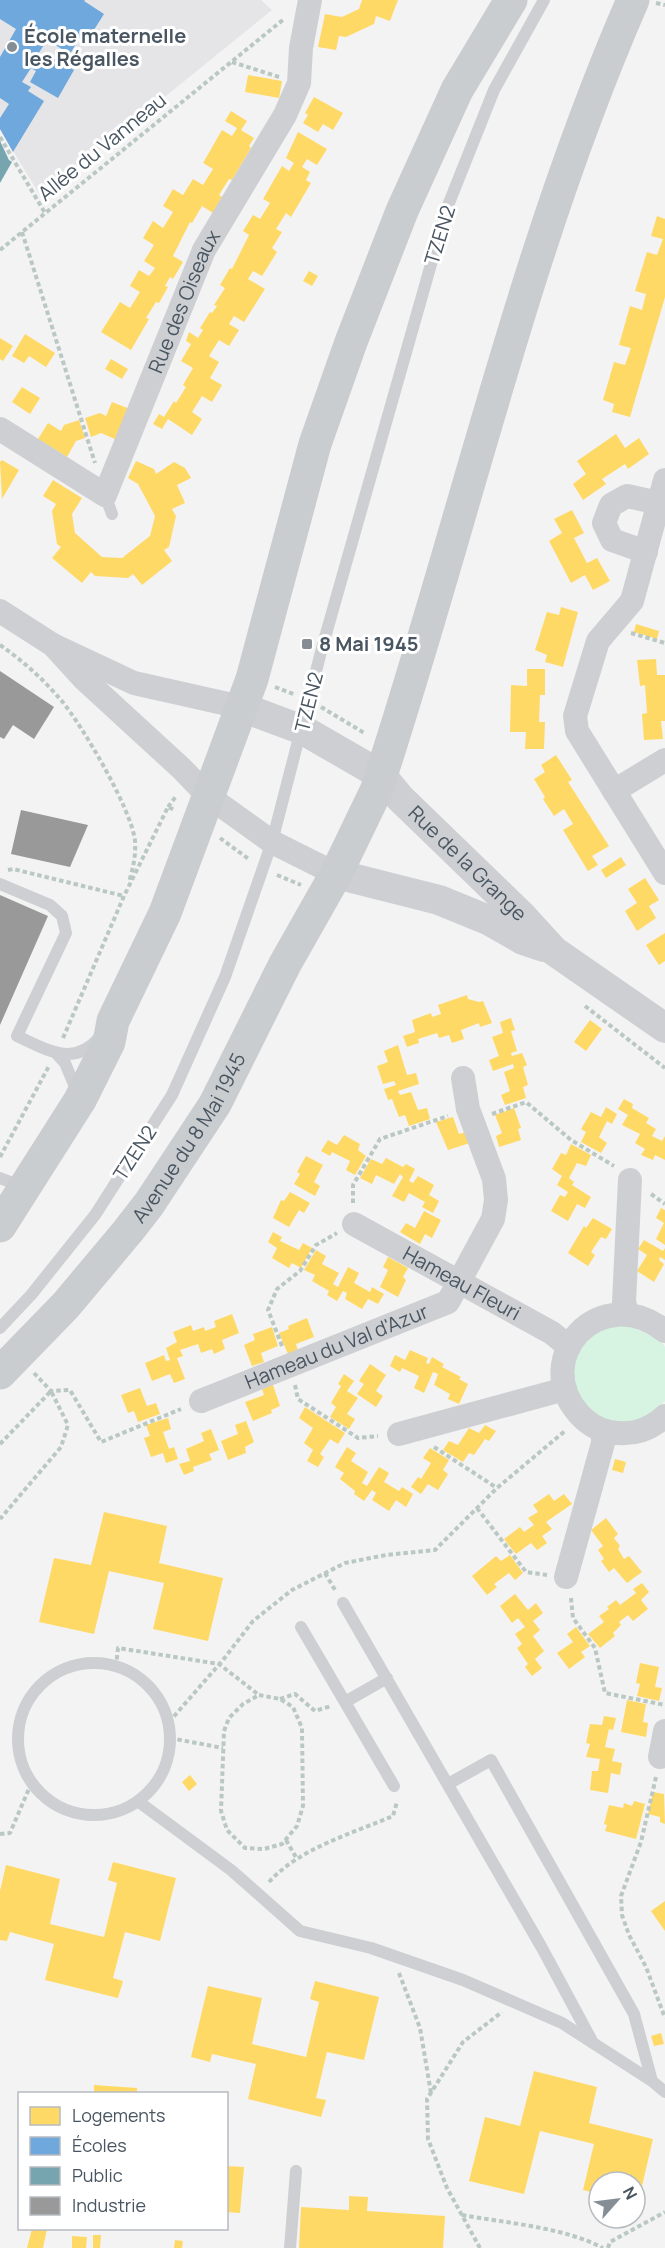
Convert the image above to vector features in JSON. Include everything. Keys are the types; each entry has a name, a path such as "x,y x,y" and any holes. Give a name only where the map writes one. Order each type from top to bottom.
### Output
{"main road":[{"path":"0,1226 12,1183 80,1100 110,1042 113,1021 165,913 252,679 315,444 351,342 402,211 458,90 511,0"},
{"name":"Avenue du 8 Mai 1945","path":"14,1371 149,1204 215,1104 285,964 330,885 376,791 538,255 592,97 633,0"}],"street":[{"name":"Rue des Oiseaux","path":"109,505 204,250 285,115 299,83 301,48 310,0"},
{"path":"0,429 109,505"},
{"path":"665,480 632,601 598,642 575,716 577,731 665,873"},
{"path":"646,552 612,540 604,523 611,505 627,496 659,503"},
{"path":"0,611 53,645 134,683 241,707"},
{"path":"53,645 84,679 181,768 203,809 272,842 330,885"},
{"name":"Rue de la Grange","path":"241,707 303,730 381,776 399,798 523,917 554,951 665,1028"},
{"path":"614,791 665,760"},
{"name":"Rue de la Grange","path":"330,885 439,900 488,920 523,940 554,951"},
{"name":"Hameau du Val d'Azur","path":"201,1401 448,1302 493,1219 496,1200 494,1179 468,1109 463,1078"},
{"path":"627,1313 624,1302 630,1180"},
{"name":"Hameau Fleuri","path":"354,1224 552,1333 569,1347"},
{"path":"662,1425 640,1432 621,1434 603,1431 582,1418 573,1407 565,1389 562,1374 569,1347 579,1332 593,1321 609,1315 627,1313 647,1318 665,1330"},
{"path":"399,1434 565,1389"},
{"path":"566,1577 603,1443 603,1431"},
{"path":"660,1757 665,1731"}],"lane":[{"name":"TZEN2","path":"0,1328 31,1295 95,1215 172,1095 225,977 272,842 303,730 322,648 447,208 494,90 544,0"},
{"path":"0,884 50,905 62,916 66,933 17,1035 57,1053 75,1054 91,1047 113,1021"},
{"path":"57,1053 65,1063 80,1100"},
{"path":"343,1603 542,1948 593,2042"},
{"path":"301,1627 394,1786"},
{"path":"107,1663 135,1674 157,1694 169,1722 170,1752 159,1780 139,1802 111,1815 81,1815 53,1804 31,1784 19,1756 18,1726 29,1698 49,1676 77,1664 107,1663"},
{"path":"345,1702 387,1678"},
{"path":"448,1784 491,1760 634,2014 652,2080"},
{"path":"139,1802 231,1870 300,1931 371,1948 463,1980 562,2024 652,2080 665,2092"},
{"path":"290,2248 296,2171"}],"path":[{"name":"Allée du Vanneau","path":"0,250 291,14"},
{"path":"231,62 299,83"},
{"path":"0,137 45,213"},
{"path":"22,232 109,505"},
{"path":"610,626 665,644"},
{"path":"0,645 16,656 62,700 78,723 124,805 135,840 135,863 124,896"},
{"path":"0,1157 57,1053 124,896 168,807 203,809 263,869 330,885"},
{"path":"0,871 13,869 124,896"},
{"path":"582,1004 665,1068"},
{"path":"0,1519 61,1447 68,1425 51,1391 39,1377 14,1371"},
{"path":"0,1444 51,1391 70,1390 101,1442 201,1401"},
{"path":"169,1722 253,1620 292,1590 345,1563 435,1550 497,1488 582,1418"},
{"path":"477,1508 526,1572 566,1577 572,1601 573,1618 595,1648 605,1693 665,1705"},
{"path":"116,1666 118,1648 219,1664 259,1695 280,1699 294,1707 302,1728 303,1806 297,1826 286,1840 282,1844 264,1849 245,1848 227,1830 221,1811 224,1731 229,1718 243,1704 259,1695"},
{"path":"280,1699 295,1694 315,1711 345,1702"},
{"path":"170,1738 223,1748"},
{"path":"660,1757 641,1842 621,1896 622,1915 646,1967 665,2018"},
{"path":"0,1834 10,1833 31,1784"},
{"path":"258,1894 279,1870 297,1859 393,1816 398,1804 394,1786"},
{"path":"286,1840 297,1859"},
{"path":"393,1956 420,2028 431,2093"},
{"path":"480,2248 447,2188 428,2139 427,2099 463,2042 514,2003"},
{"path":"608,2248 610,2242 665,2212"},
{"path":"462,2215 541,2229 590,2241 603,2248"}],"shaded area":[{"path":"0,0 261,0 272,10 41,197 0,129"}],"green space":[{"path":"626,1324 660,1340 665,1347 665,1401 645,1417 625,1422 606,1419 590,1408 579,1393 574,1376 577,1357 597,1332"}],"building: Logements":[{"path":"362,0 398,0 390,21 376,16 374,24 346,37 339,36 336,50 318,47 325,14 342,17 359,9"},
{"path":"248,75 282,81 279,98 245,92"},
{"path":"314,97 343,113 333,130 323,124 318,132 303,123 308,115 305,113"},
{"path":"231,111 247,121 241,130 254,138 249,146 251,148 232,180 229,179 219,195 222,197 213,213 202,206 192,223 190,222 173,256 183,262 173,279 170,277 165,286 168,287 159,303 156,302 146,318 149,319 131,350 101,332 120,302 130,308 140,292 130,286 139,270 149,276 155,268 144,261 154,245 143,238 153,221 163,228 173,212 163,206 173,189 183,195 193,179 203,185 213,169 203,163 222,130 232,136 237,128 225,121"},
{"path":"298,132 327,149 317,165 307,159 302,167 310,172 306,180 311,183 291,217 286,213 276,229 282,232 272,248 277,252 262,276 253,271 248,279 265,289 244,322 234,316 229,324 239,330 229,346 219,340 209,356 219,362 210,378 222,385 212,402 202,396 192,412 202,419 192,435 168,419 162,429 153,424 159,414 164,417 174,401 176,403 186,387 183,385 193,368 181,361 191,344 186,341 189,332 198,338 203,330 200,328 210,312 212,313 217,306 214,305 225,288 220,285 230,268 232,269 249,235 243,231 253,215 260,219 270,203 263,199 282,166 289,171 294,163 286,158"},
{"path":"657,216 665,219 665,297 630,417 612,412 614,404 603,400 614,362 625,365 631,348 619,345 630,306 642,310 646,294 635,291 647,252 657,255 663,239 651,236"},
{"path":"309,271 318,276 312,286 303,281"},
{"path":"25,334 55,353 46,367 29,356 24,363 12,356"},
{"path":"0,338 13,346 3,361 0,359"},
{"path":"111,359 128,369 122,379 105,369"},
{"path":"22,387 40,398 30,414 12,402"},
{"path":"112,402 130,409 117,440 101,433 91,437 85,418 100,413 106,416"},
{"path":"79,420 85,438 76,441 67,457 38,439 48,423 61,431 64,425"},
{"path":"616,434 625,448 639,438 649,454 628,469 625,464 602,479 606,484 583,500 573,484 586,474 577,461"},
{"path":"2,460 19,470 2,499 0,462"},
{"path":"136,461 154,469 156,474 174,462 185,468 191,478 177,485 185,503 172,509 176,516 169,547 164,550 172,561 142,585 133,574 128,578 95,576 91,572 82,583 52,558 61,547 57,544 52,511 56,504 43,496 53,480 82,498 72,514 75,533 102,557 122,558 150,536 155,516 138,484 128,478"},
{"path":"572,510 584,533 574,538 587,563 597,558 610,581 593,590 585,575 571,583 549,541 562,533 554,519"},
{"path":"561,607 578,612 563,667 545,662 547,655 535,650 547,612 559,615"},
{"path":"636,624 659,631 657,639 634,632"},
{"path":"656,659 657,675 665,675 665,721 661,721 663,739 644,740 642,714 647,713 645,685 640,686 637,660"},
{"path":"527,669 545,669 545,695 540,695 539,722 545,722 544,749 525,749 526,732 510,732 511,685 527,686"},
{"path":"556,755 572,780 568,782 609,846 592,856 598,865 588,871 563,830 573,824 564,809 554,816 534,779 545,772 541,765"},
{"path":"621,857 626,865 606,878 601,870"},
{"path":"645,878 659,900 649,906 656,918 637,931 625,911 637,903 628,889"},
{"path":"665,933 665,961 659,965 646,945"},
{"path":"467,995 468,999 483,1001 492,1023 480,1027 479,1023 461,1030 464,1039 452,1043 449,1035 439,1038 437,1033 418,1039 419,1043 407,1047 403,1036 415,1032 412,1020 431,1013 432,1017 441,1014 438,1005"},
{"path":"511,1018 515,1030 511,1031 517,1051 511,1053 512,1056 522,1053 527,1065 523,1067 528,1085 523,1087 526,1098 505,1105 501,1095 510,1091 504,1072 514,1068 513,1064 493,1071 489,1060 499,1056 492,1037 503,1033 500,1022"},
{"path":"590,1020 602,1029 586,1051 574,1042"},
{"path":"398,1045 407,1075 416,1073 419,1084 398,1091 400,1095 411,1092 418,1110 427,1108 430,1119 409,1126 405,1115 399,1117 392,1099 388,1100 384,1089 396,1085 394,1081 383,1084 377,1066 388,1062 384,1051"},
{"path":"624,1099 633,1104 632,1108 649,1118 646,1123 656,1129 652,1136 662,1141 665,1136 665,1160 655,1155 653,1160 641,1155 645,1149 635,1143 640,1134 622,1125 628,1115 618,1109"},
{"path":"606,1107 617,1114 612,1124 607,1121 599,1137 607,1143 601,1153 581,1142 586,1132 581,1129 591,1112 601,1117"},
{"path":"514,1108 521,1128 518,1129 521,1140 499,1147 496,1136 502,1133 495,1115"},
{"path":"453,1117 459,1134 466,1132 470,1143 448,1150 436,1122"},
{"path":"344,1135 360,1144 358,1150 366,1156 355,1175 346,1170 350,1161 332,1152 330,1156 321,1151 328,1140 337,1145"},
{"path":"571,1144 591,1155 586,1166 577,1163 569,1178 574,1182 572,1185 591,1197 585,1208 577,1204 568,1221 551,1211 560,1195 565,1197 568,1192 557,1185 562,1176 552,1169 561,1153 566,1155"},
{"path":"306,1156 323,1165 314,1182 320,1186 315,1196 294,1184 300,1174 297,1172"},
{"path":"386,1158 403,1167 406,1164 415,1169 409,1181 413,1183 418,1176 434,1185 429,1195 439,1201 433,1213 422,1207 425,1202 409,1193 404,1202 392,1196 403,1177 400,1174 394,1184 376,1175 372,1184 360,1178 371,1159 382,1164"},
{"path":"290,1192 310,1203 304,1213 299,1210 289,1227 273,1218 281,1200 284,1201"},
{"path":"661,1208 665,1210 665,1245 656,1239 664,1223 656,1218"},
{"path":"424,1211 441,1220 432,1238 425,1234 420,1244 400,1232 406,1223 415,1228"},
{"path":"593,1218 612,1229 606,1239 601,1237 591,1252 595,1255 588,1266 568,1253 584,1226 586,1228"},
{"path":"273,1232 282,1237 280,1241 299,1250 303,1243 312,1248 301,1268 292,1263 289,1268 272,1258 277,1248 268,1242"},
{"path":"644,1240 663,1251 665,1248 665,1260 660,1257 659,1260 664,1264 654,1282 637,1271 647,1255 638,1249"},
{"path":"316,1250 326,1256 322,1264 339,1273 333,1284 338,1287 348,1267 359,1273 354,1283 370,1292 372,1287 384,1294 378,1304 368,1299 362,1309 345,1299 347,1293 343,1291 337,1301 327,1295 329,1291 312,1281 315,1275 304,1270"},
{"path":"388,1257 408,1268 403,1277 406,1280 398,1297 380,1287 388,1270 383,1267"},
{"path":"232,1314 239,1333 222,1340 225,1349 214,1354 212,1349 201,1353 198,1344 180,1350 183,1356 177,1358 185,1379 174,1383 170,1374 152,1381 145,1363 164,1355 166,1361 170,1360 166,1348 177,1342 173,1332 191,1325 193,1331 204,1327 205,1331 216,1327 214,1321"},
{"path":"307,1318 314,1337 296,1344 298,1351 288,1354 279,1333 289,1329 288,1326"},
{"path":"272,1327 278,1346 261,1353 264,1362 252,1366 244,1345 255,1340 253,1334"},
{"path":"410,1350 428,1358 426,1363 429,1364 432,1357 444,1364 442,1367 461,1377 459,1379 468,1384 459,1404 448,1399 450,1394 434,1385 438,1374 433,1372 424,1393 414,1388 419,1376 402,1368 400,1372 390,1366 395,1355 405,1360"},
{"path":"370,1364 386,1375 376,1391 383,1396 376,1407 357,1394 364,1384 359,1381"},
{"path":"344,1374 354,1381 347,1391 358,1398 347,1414 355,1419 349,1429 330,1417 336,1407 331,1403 341,1386 338,1384"},
{"path":"273,1385 280,1406 271,1410 272,1413 253,1421 245,1402 264,1395 262,1389"},
{"path":"140,1388 147,1406 156,1403 160,1414 138,1422 134,1411 128,1413 121,1395"},
{"path":"305,1407 345,1433 338,1444 330,1439 320,1454 324,1457 318,1467 307,1461 313,1450 304,1443 313,1428 299,1418"},
{"path":"168,1418 171,1429 163,1432 169,1449 174,1447 178,1459 166,1463 163,1453 151,1457 144,1438 150,1436 146,1425"},
{"path":"246,1421 254,1442 245,1447 246,1453 228,1460 221,1441 238,1434 235,1425"},
{"path":"485,1425 496,1431 489,1441 485,1439 474,1455 469,1453 463,1462 443,1450 449,1441 458,1445 469,1428 479,1433"},
{"path":"211,1429 219,1450 209,1454 212,1460 193,1467 194,1471 184,1475 179,1464 190,1461 186,1449 204,1441 201,1433"},
{"path":"347,1447 356,1453 351,1461 368,1472 362,1483 367,1486 379,1467 389,1473 384,1482 399,1491 402,1487 413,1494 406,1507 396,1500 389,1511 372,1500 376,1493 372,1490 364,1501 354,1494 355,1491 340,1479 344,1473 335,1467"},
{"path":"430,1448 449,1460 443,1470 448,1474 438,1490 428,1484 421,1494 411,1487 418,1477 421,1479 431,1463 423,1458"},
{"path":"615,1459 626,1462 623,1473 612,1470"},
{"path":"549,1494 554,1501 564,1494 572,1504 546,1522 552,1529 542,1536 547,1543 537,1550 531,1543 516,1554 504,1539 520,1527 524,1532 534,1525 528,1518 538,1512 533,1505"},
{"path":"104,1512 167,1526 159,1563 223,1578 208,1641 153,1629 164,1583 109,1571 94,1634 39,1622 54,1558 91,1565"},
{"path":"606,1518 618,1534 614,1538 620,1546 618,1549 624,1559 629,1556 642,1572 627,1583 614,1568 609,1572 601,1561 604,1559 598,1550 603,1546 591,1530"},
{"path":"510,1555 523,1573 515,1580 509,1573 494,1584 497,1587 487,1595 472,1576 496,1556 501,1561"},
{"path":"642,1583 649,1592 641,1600 648,1609 633,1621 628,1615 619,1622 621,1625 613,1633 615,1636 600,1648 588,1634 604,1622 599,1616 616,1600 620,1605 636,1593 633,1589"},
{"path":"515,1594 528,1610 536,1603 543,1613 533,1621 540,1630 533,1636 544,1651 535,1659 542,1668 532,1676 525,1667 528,1664 517,1648 522,1644 515,1634 525,1627 518,1618 512,1623 500,1606"},
{"path":"576,1627 590,1646 581,1652 585,1657 569,1669 557,1653 573,1642 567,1634"},
{"path":"640,1663 659,1667 655,1687 662,1688 659,1701 637,1696 640,1684 636,1683"},
{"path":"627,1700 646,1704 643,1722 648,1723 646,1737 621,1732"},
{"path":"604,1716 616,1718 613,1730 609,1729 605,1747 615,1749 612,1761 622,1763 620,1775 611,1773 608,1793 590,1790 592,1771 598,1771 600,1759 586,1757 590,1744 586,1743 590,1724 602,1725"},
{"path":"190,1775 197,1784 189,1791 182,1782"},
{"path":"653,1792 664,1794 665,1824 660,1822 660,1817 648,1814"},
{"path":"634,1801 645,1804 636,1839 605,1831 607,1825 604,1824 609,1805 623,1808 624,1803 632,1806"},
{"path":"113,1862 176,1878 160,1941 125,1932 113,1978 123,1981 118,1998 45,1980 54,1944 10,1932 7,1941 0,1940 0,1891 6,1865 60,1879 50,1924 104,1937 117,1883 108,1880"},
{"path":"665,1901 665,1931 651,1911"},
{"path":"315,1981 379,1997 364,2060 327,2052 316,2098 326,2100 321,2117 248,2099 256,2064 212,2054 210,2062 191,2057 208,1986 262,1998 252,2044 306,2057 319,2002 310,1999"},
{"path":"661,2033 664,2044 654,2046 651,2036"},
{"path":"534,2071 597,2087 589,2123 653,2139 646,2170 588,2170 594,2144 540,2131 524,2194 469,2181 485,2117 520,2126"},
{"path":"94,2085 137,2088 137,2092 94,2092"},
{"path":"228,2166 244,2167 240,2213 228,2212"},
{"path":"587,2173 587,2191 583,2190"},
{"path":"349,2196 368,2197 367,2211 445,2216 443,2248 299,2248 301,2207 349,2210"},
{"path":"32,2230 47,2230 43,2248 27,2248"},
{"path":"93,2235 101,2235 100,2248 93,2248"},
{"path":"72,2236 87,2237 86,2248 72,2248"},
{"path":"175,2240 183,2241 182,2248 174,2248"}],"building: Écoles":[{"path":"0,0 85,0 104,14 87,41 80,37 70,54 47,40 35,59 41,63 46,54 74,70 58,98 30,82 36,71 31,68 22,82 31,87 28,91 44,101 13,152 0,129 0,118 9,104 0,98 0,57 16,29 0,19"}],"building: Public":[{"path":"0,141 12,162 0,183"}],"building: Industrie":[{"path":"0,671 54,707 34,739 13,725 4,739 0,737"},
{"path":"21,810 88,825 70,867 11,854"},
{"path":"0,895 48,916 0,1025"}],"place":[{"name":"École maternelle les Régalles","path":"12,47"},
{"name":"8 Mai 1945","path":"307,644"}]}
